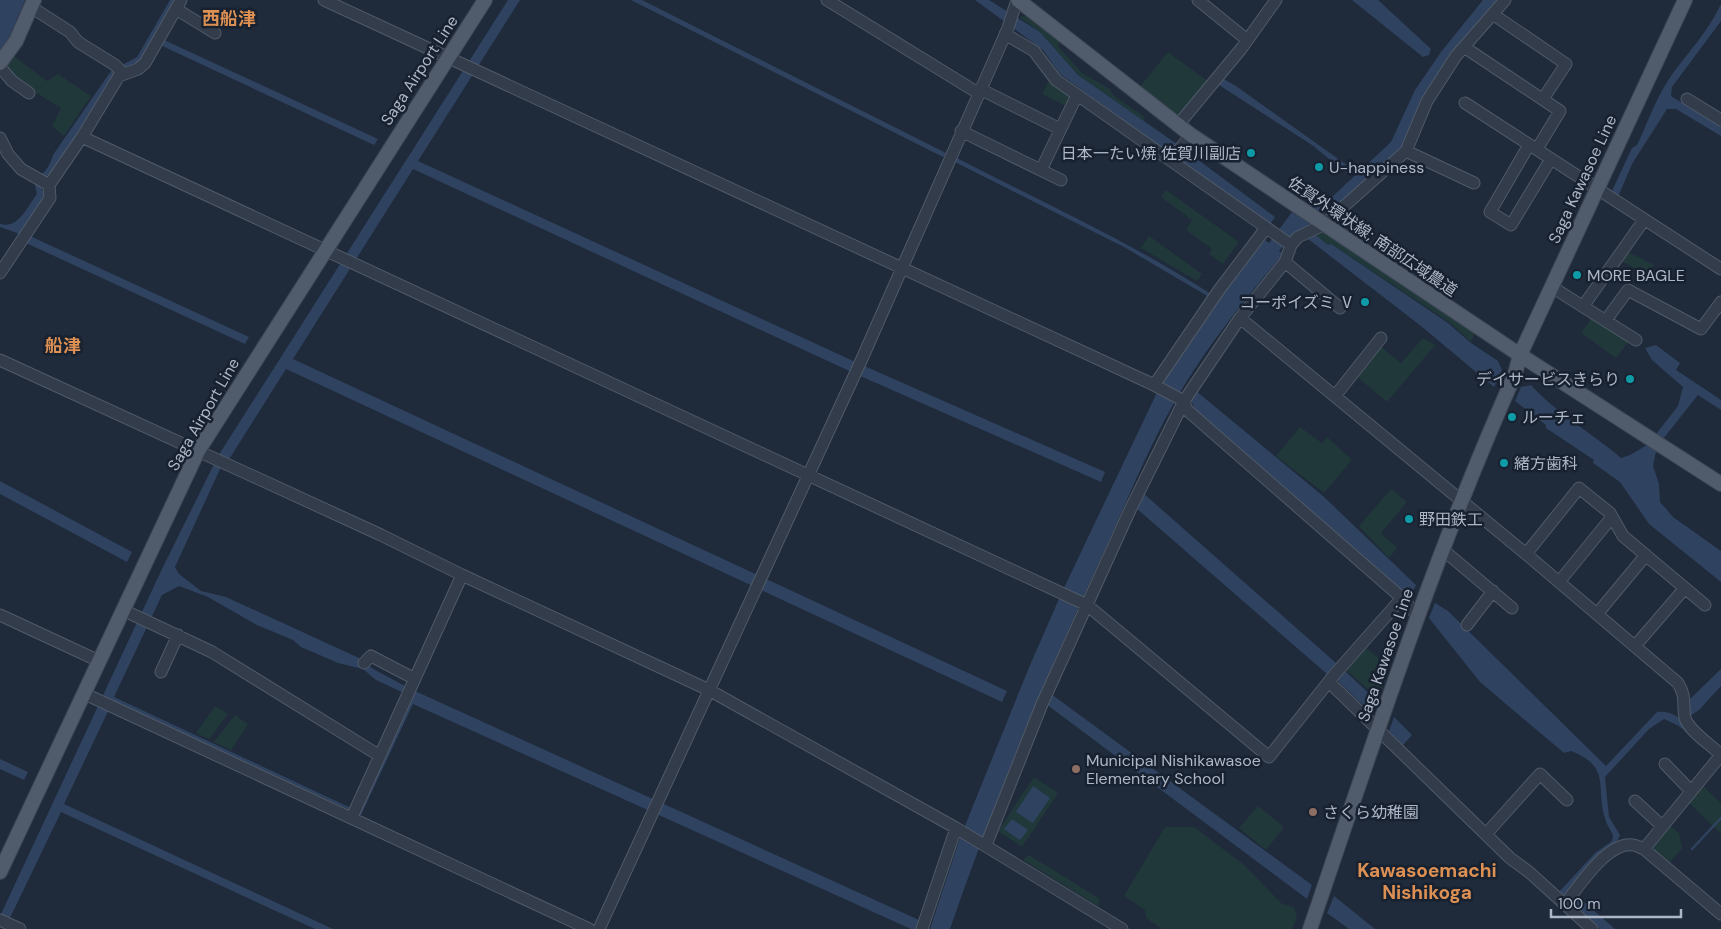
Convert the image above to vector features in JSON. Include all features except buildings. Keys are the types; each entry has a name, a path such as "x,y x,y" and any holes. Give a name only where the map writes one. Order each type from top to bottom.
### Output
{"main road":[{"name":"Saga Airport Line","path":"0,872 90,696 99,661 198,450 485,0"},
{"name":"Saga Kawasoe Line","path":"1310,929 1417,615 1460,500 1515,374 1520,355 1685,0"},
{"path":"0,65 16,42 32,4"},
{"name":"佐賀外環状線; 南部広域農道","path":"1016,4 1178,125 1186,140 1318,227 1721,484"}],"street":[{"path":"324,0 1152,384 1184,401 1187,410 1402,598 1417,615"},
{"path":"827,0 979,91 1060,129"},
{"path":"1198,0 1246,39"},
{"path":"1178,125 1276,0"},
{"path":"986,845 1042,704 1139,492 1184,401 1240,318 1285,262 1292,242 1318,227 1406,151 1427,101 1464,47 1494,15 1505,0"},
{"path":"32,4 70,32 78,42 115,65 124,74"},
{"path":"42,182 82,136 119,76 138,69 145,63 179,4 215,33"},
{"path":"599,929 861,361 900,267 1006,31 1016,4"},
{"path":"1494,15 1566,64 1543,99"},
{"path":"1006,31 1034,51 1056,80 1269,231 1292,242"},
{"path":"1464,47 1560,111 1533,147 1490,212 1511,225 1551,159"},
{"path":"0,65 12,80 29,92"},
{"path":"1041,170 1077,95"},
{"path":"1687,99 1721,120"},
{"path":"1465,103 1721,269"},
{"path":"961,131 1061,180"},
{"path":"82,136 1086,606 1269,757 1329,682 1402,598"},
{"path":"0,138 8,154 21,169 42,182 50,198 0,273"},
{"path":"1171,160 1186,140"},
{"path":"1406,151 1474,183"},
{"path":"1584,306 1644,220"},
{"path":"1152,384 1157,381 1219,290 1269,231"},
{"path":"1285,262 1340,308"},
{"path":"1552,287 1636,340"},
{"path":"1606,320 1628,290 1701,329 1721,302"},
{"path":"1240,318 1526,554 1678,683 1685,700 1685,718 1692,728 1721,755 1644,849"},
{"path":"1335,396 1381,338"},
{"path":"0,360 381,535 462,575 709,690 986,845 1122,929"},
{"path":"1526,554 1579,488 1612,517 1623,536 1706,605"},
{"path":"1559,582 1612,517"},
{"path":"1442,548 1512,608"},
{"path":"1597,614 1646,555"},
{"path":"354,813 462,575"},
{"path":"1635,646 1685,588"},
{"path":"1466,625 1492,591"},
{"path":"123,610 212,652 264,682 326,724 380,756"},
{"path":"0,615 99,661"},
{"path":"161,672 178,635"},
{"path":"364,662 371,656 379,658 414,682"},
{"path":"1329,682 1486,834 1592,929"},
{"path":"90,696 354,813 589,929"},
{"path":"1665,764 1691,791"},
{"path":"1486,834 1540,774 1567,800"},
{"path":"1635,801 1662,826"},
{"path":"922,929 956,828"},
{"path":"1564,905 1586,875 1603,857 1624,846 1633,845 1644,849 1721,914"},
{"path":"0,920 20,929"}],"green space":[{"path":"1027,16 1060,41 1058,46 1082,73 1110,89 1114,96 1145,117 1144,121 1078,75 1040,32 1019,17"},
{"path":"1168,52 1209,82 1179,119 1139,88"},
{"path":"11,54 47,81 58,74 91,96 64,136 52,126 61,108 28,88 2,65"},
{"path":"1050,79 1069,95 1066,106 1042,94"},
{"path":"1166,190 1239,242 1223,264 1209,254 1212,249 1186,230 1192,220 1161,197"},
{"path":"1326,232 1475,333 1471,342 1449,322 1331,244 1328,245 1313,233"},
{"path":"1149,236 1202,274 1197,281 1141,248"},
{"path":"1626,251 1654,265 1648,275 1619,260"},
{"path":"1593,316 1629,341 1616,358 1581,333"},
{"path":"1423,338 1435,345 1387,402 1355,375 1379,345 1401,363"},
{"path":"1300,427 1322,443 1327,437 1352,460 1324,493 1276,456"},
{"path":"1391,489 1407,502 1381,533 1397,548 1389,558 1359,526"},
{"path":"1366,648 1390,667 1379,699 1346,670"},
{"path":"215,706 228,714 209,739 196,733"},
{"path":"235,715 248,724 231,750 214,742"},
{"path":"1034,777 1058,793 1022,847 998,831"},
{"path":"1701,784 1721,803 1721,834 1686,800"},
{"path":"1258,806 1284,827 1266,850 1239,828"},
{"path":"1667,824 1679,833 1682,849 1668,864 1650,849"},
{"path":"1165,827 1194,827 1243,864 1282,904 1294,907 1297,918 1292,929 1162,929 1146,918 1145,910 1124,896"},
{"path":"1029,855 1100,899 1098,906 1023,860"}],"water":[{"path":"0,0 25,0 6,44 0,50"},
{"path":"170,0 175,0 140,61 125,68 53,172 43,178 39,185 46,195 30,236 249,337 245,344 26,243 17,233 0,227 0,224 7,225 17,220 26,211 37,194 35,185 49,165 53,155 111,71 137,57"},
{"path":"508,0 520,0 418,161 862,365 1105,472 1101,482 858,375 413,169 293,359 1007,691 1002,702 286,369 228,461 221,467 175,567 179,574 201,591 226,597 359,658 376,671 415,691 919,920 916,929 911,929 413,704 361,815 113,701 64,804 333,929 315,929 61,812 10,918 1,914 161,571 218,456","holes":["179,586 208,597 257,625 293,640 301,647 338,663 363,669 376,680 406,694 353,809 114,697 162,595"]},
{"path":"631,0 642,0 946,153 943,157"},
{"path":"975,0 989,0 1040,32 1078,75 1174,142 1275,217 1269,226 1060,74 1043,50"},
{"path":"1352,0 1378,0 1431,49 1429,55 1423,57"},
{"path":"1483,0 1498,0 1401,149 1337,208 1321,215 1308,205 1333,196 1391,142 1415,90 1441,52"},
{"path":"1721,4 1721,21 1672,87 1671,96 1721,127 1721,136 1676,109 1667,109 1632,164 1618,197 1611,193 1632,148 1637,145 1662,90 1705,31"},
{"path":"162,39 378,139 374,145 158,44"},
{"path":"1222,78 1351,168 1346,173 1312,145 1222,87 1217,83"},
{"path":"955,157 1117,239 1211,294 1209,297 1124,247 953,161"},
{"path":"1292,212 1310,222 1307,228 1328,245 1331,244 1448,323 1471,343 1498,361 1502,370 1494,387 1421,326 1299,232 1293,234 1279,251 1282,253 1279,259 1240,306 1204,355 1182,389 1158,433 1037,703 1000,793 950,929 930,929 960,838 1030,665 1063,590 1161,384 1215,307 1214,304 1217,300 1265,240 1269,243"},
{"path":"1656,345 1680,363 1676,370 1721,400 1721,410 1698,395 1663,439 1656,434 1678,406 1683,387 1652,360 1645,348"},
{"path":"1531,385 1563,414 1621,458 1647,445 1656,451 1653,466 1659,484 1660,502 1673,517 1721,551 1721,582 1649,524 1620,482 1593,463 1594,460 1546,428 1546,425 1515,401 1521,387"},
{"path":"1196,391 1323,496 1416,585 1410,597 1195,411 1191,399"},
{"path":"0,481 132,552 127,562 0,494"},
{"path":"1143,493 1336,663 1327,674 1136,508"},
{"path":"1435,603 1448,611 1606,766 1657,712 1666,712 1682,720 1714,756 1679,726 1664,719 1649,729 1605,777 1609,817 1620,835 1616,844 1569,893 1561,895 1558,893 1595,853 1612,841 1613,836 1602,807 1600,779 1597,771 1584,757 1571,751 1564,753 1480,682 1429,618"},
{"path":"1721,669 1721,686 1699,710 1690,716 1690,699"},
{"path":"1344,670 1376,700 1371,713 1336,679"},
{"path":"1051,694 1312,885 1307,899 1046,704"},
{"path":"1394,717 1412,735 1403,745 1389,731"},
{"path":"0,759 28,772 24,780 0,769"},
{"path":"1033,786 1050,798 1033,823 1016,812"},
{"path":"1012,819 1028,830 1020,840 1004,829"},
{"path":"1576,895 1615,929 1600,929 1570,904"},
{"path":"1334,896 1375,929 1349,929 1327,913"}],"waterway":[{"path":"1692,849 1721,818"}],"place":[{"name":"日本一たい焼 佐賀川副店","path":"1251,153"},
{"name":"U-happiness","path":"1319,167"},
{"name":"MORE BAGLE","path":"1577,275"},
{"name":"コーポイズミ Ⅴ","path":"1365,302"},
{"name":"デイサービスきらり","path":"1630,379"},
{"name":"ルーチェ","path":"1512,417"},
{"name":"緒方歯科","path":"1504,463"},
{"name":"野田鉄工","path":"1409,519"},
{"name":"Municipal Nishikawasoe Elementary School","path":"1076,769"},
{"name":"さくら幼稚園","path":"1313,812"}],"district":[{"name":"西船津","path":"229,19"},
{"name":"船津","path":"63,346"},
{"name":"Kawasoemachi Nishikoga","path":"1427,881"}]}
